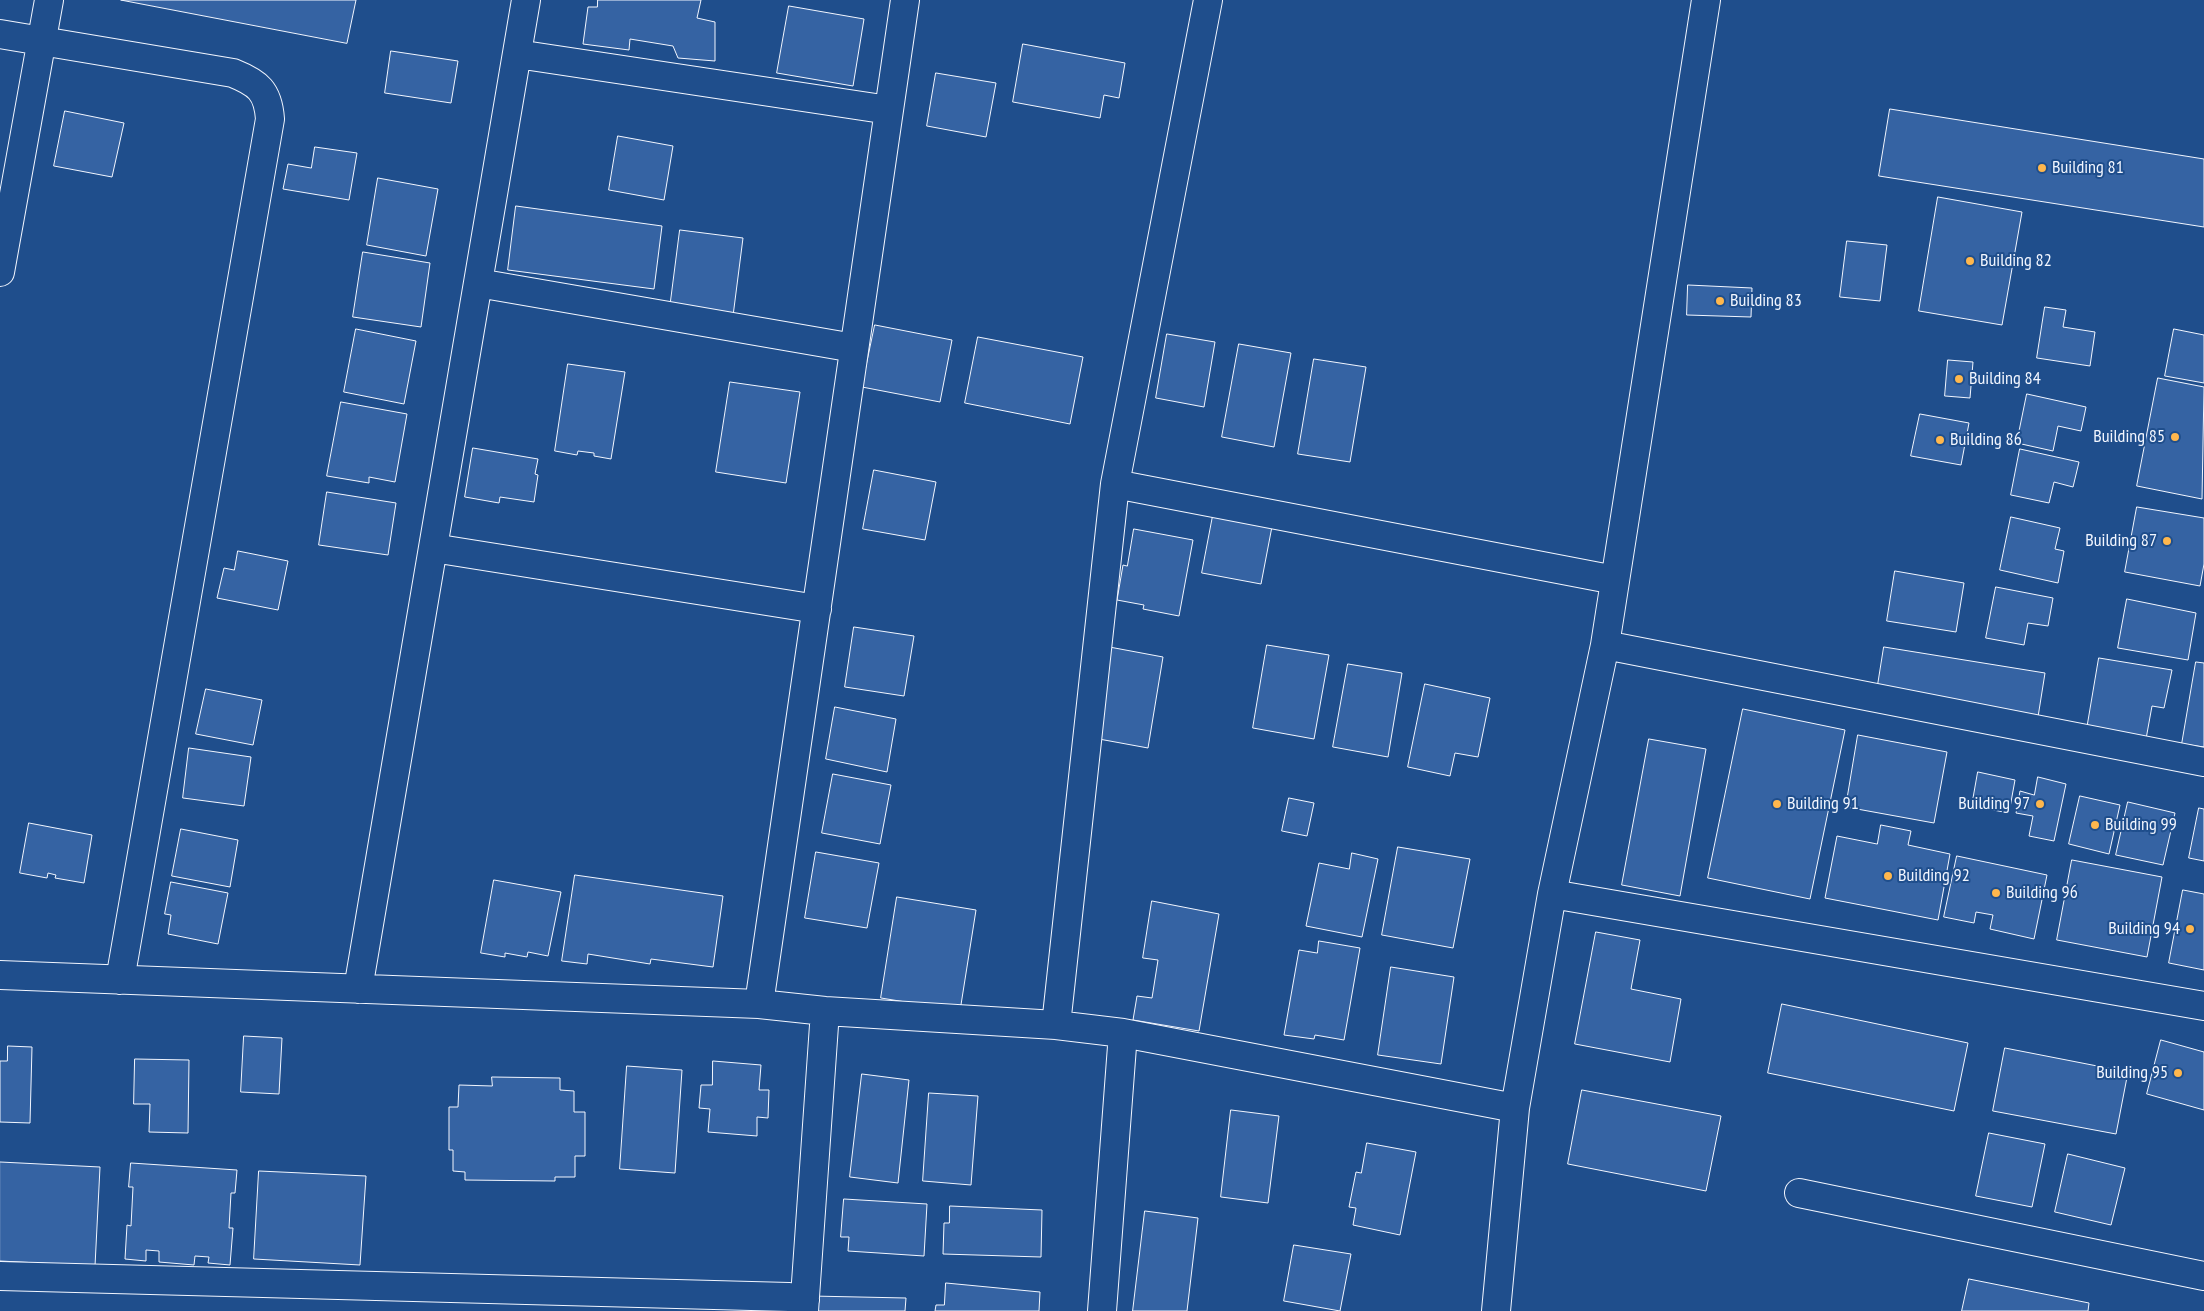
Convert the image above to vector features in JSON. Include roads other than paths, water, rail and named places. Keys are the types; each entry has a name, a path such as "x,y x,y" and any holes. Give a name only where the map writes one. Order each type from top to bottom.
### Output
{"street":[{"path":"0,272 49,0"},
{"path":"358,988 526,0"},
{"path":"759,1004 905,0"},
{"path":"1056,1025 1115,484 1208,0"},
{"path":"1496,1311 1515,1108 1552,894 1605,645 1706,0"},
{"path":"0,34 234,73 251,80 262,90 269,103 269,128 120,980"},
{"path":"517,54 889,110"},
{"path":"478,283 854,348"},
{"path":"1115,484 1615,580"},
{"path":"433,548 817,608"},
{"path":"1605,645 2204,762"},
{"path":"1552,894 2204,1006"},
{"path":"0,975 759,1004 825,1011 1056,1025 1123,1033 1515,1108"},
{"path":"0,1276 789,1297 804,1306 825,1011"},
{"path":"1102,1311 1123,1033"},
{"path":"1799,1193 2204,1276"}],"place":[{"name":"Building 81","path":"2042,168"},
{"name":"Building 82","path":"1970,261"},
{"name":"Building 83","path":"1720,301"},
{"name":"Building 84","path":"1959,379"},
{"name":"Building 85","path":"2175,437"},
{"name":"Building 86","path":"1940,440"},
{"name":"Building 87","path":"2167,541"},
{"name":"Building 91","path":"1777,804"},
{"name":"Building 97","path":"2040,804"},
{"name":"Building 99","path":"2095,825"},
{"name":"Building 92","path":"1888,876"},
{"name":"Building 96","path":"1996,893"},
{"name":"Building 94","path":"2190,929"},
{"name":"Building 95","path":"2178,1073"}]}
